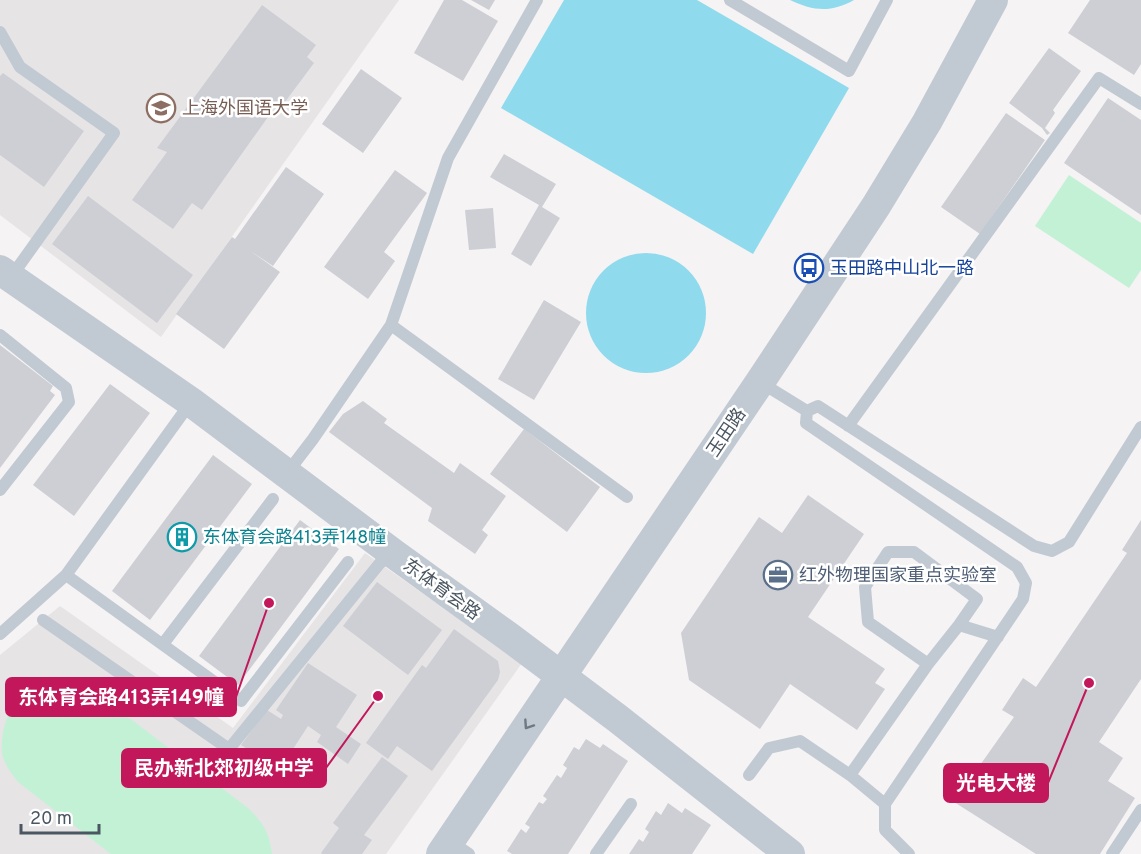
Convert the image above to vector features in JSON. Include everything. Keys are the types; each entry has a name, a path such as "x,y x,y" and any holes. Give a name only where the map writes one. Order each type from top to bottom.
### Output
{"street":[{"name":"玉田路","path":"453,850 561,676 876,206 947,86 993,0"},
{"name":"东体育会路","path":"5,274 191,402 279,486 394,554 510,637 790,854"}],"lane":[{"path":"163,644 279,486 391,325 448,158 537,0"},
{"path":"730,0 849,71 887,0"},
{"path":"0,32 20,67 114,133 5,274"},
{"path":"848,426 1099,78 1140,101"},
{"path":"391,325 627,497"},
{"path":"0,335 66,388 69,402 0,490"},
{"path":"760,382 807,411"},
{"path":"0,634 66,575 191,402"},
{"path":"807,411 818,406 1034,546 1052,551 1069,542 1141,427"},
{"path":"807,411 806,423 1017,567 1026,583 1023,599 885,804 885,830 909,854"},
{"path":"850,775 977,599 914,552 888,552 864,587 868,622 928,664"},
{"path":"43,620 229,749 380,563 394,554"},
{"path":"66,575 241,701 348,562"},
{"path":"959,625 998,637"},
{"path":"750,775 769,748 800,741 850,775 885,804"},
{"path":"596,854 631,804"},
{"path":"1112,854 1141,810"}],"shaded area":[{"name":"上海外国语大学","path":"0,0 399,0 161,337 0,215"},
{"path":"365,553 522,663 386,854 0,854 0,655 60,606 233,728"}],"green space":[{"path":"1069,175 1141,223 1141,270 1129,288 1035,226"},
{"path":"57,680 77,683 91,689 248,808 265,829 272,854 111,854 18,782 2,754 6,722 21,695 38,684"}],"water":[{"path":"564,0 697,0 849,88 753,254 501,108"},
{"path":"790,0 854,0 838,7 822,9"},
{"path":"646,253 669,258 688,271 701,290 706,313 701,336 688,355 669,368 646,373 623,368 604,355 591,336 586,313 591,290 604,271 623,258"}],"building":[{"path":"444,0 462,0 498,21 463,81 414,53"},
{"path":"471,0 495,0 489,10"},
{"path":"1090,0 1141,0 1141,64 1134,75 1068,33"},
{"path":"262,5 316,45 307,57 314,63 279,110 275,107 202,210 192,203 173,229 132,200 167,152 157,148"},
{"path":"1049,48 1081,71 1053,110 1055,113 1045,128 1050,133 1047,135 1042,128 1009,103"},
{"path":"361,69 402,98 363,153 322,124"},
{"path":"3,73 84,131 44,187 0,155 0,76"},
{"path":"1108,98 1141,120 1141,215 1064,163"},
{"path":"1006,113 1045,140 980,234 941,207"},
{"path":"504,154 556,184 542,207 560,218 531,266 511,254 539,205 490,177"},
{"path":"286,167 324,194 273,266 249,250 280,272 224,349 176,314 232,237 235,239"},
{"path":"395,170 427,193 384,252 395,261 368,299 324,267"},
{"path":"88,196 193,275 157,323 52,244"},
{"path":"493,208 496,248 469,250 465,210"},
{"path":"544,300 581,322 534,400 498,379"},
{"path":"0,345 53,386 50,391 55,395 0,468"},
{"path":"110,384 150,413 74,516 33,485"},
{"path":"363,401 387,419 384,423 454,473 460,463 506,496 482,530 488,535 475,554 428,521 432,508 329,432 343,414"},
{"path":"524,429 600,487 567,532 490,474"},
{"name":"东体育会路413弄148幢","path":"213,455 252,484 150,620 112,591"},
{"name":"红外物理国家重点实验室","path":"808,495 864,534 808,617 885,669 875,683 885,689 857,730 790,684 760,729 689,680 681,633 759,517 782,533"},
{"path":"300,520 339,549 238,685 199,656"},
{"path":"1141,520 1141,679 1099,742 1123,758 1108,781 1135,798 1100,854 1036,854 954,802 1014,717 1002,710 1023,678 1036,687 1127,553 1122,550"},
{"path":"377,582 442,630 408,675 343,626"},
{"path":"454,629 498,661 500,672 498,680 432,771 397,746 388,759 366,743 422,665 426,668"},
{"path":"308,663 357,695 336,727 361,744 348,764 317,742 321,735 308,726 280,769 241,745 267,710 281,719 283,715 276,710"},
{"path":"586,739 600,748 603,744 628,761 568,854 512,854 507,851 521,829 526,833 530,827 525,824 539,802 543,804 547,799 543,796 557,775 561,778 567,768 563,765 574,747 579,750"},
{"path":"382,757 408,776 364,835 372,840 362,854 322,854 339,828 333,823"},
{"path":"668,803 682,813 685,808 711,825 692,854 629,854 639,839 643,842 649,832 645,829 656,811 661,815"}],"place":[{"name":"上海外国语大学","path":"161,108"},
{"name":"玉田路中山北一路","path":"809,268"},
{"name":"东体育会路413弄148幢","path":"182,537"},
{"name":"红外物理国家重点实验室","path":"778,575"},
{"name":"东体育会路413弄149幢","path":"269,603"},
{"name":"光电大楼","path":"1089,683"},
{"name":"民办新北郊初级中学","path":"378,696"}]}
